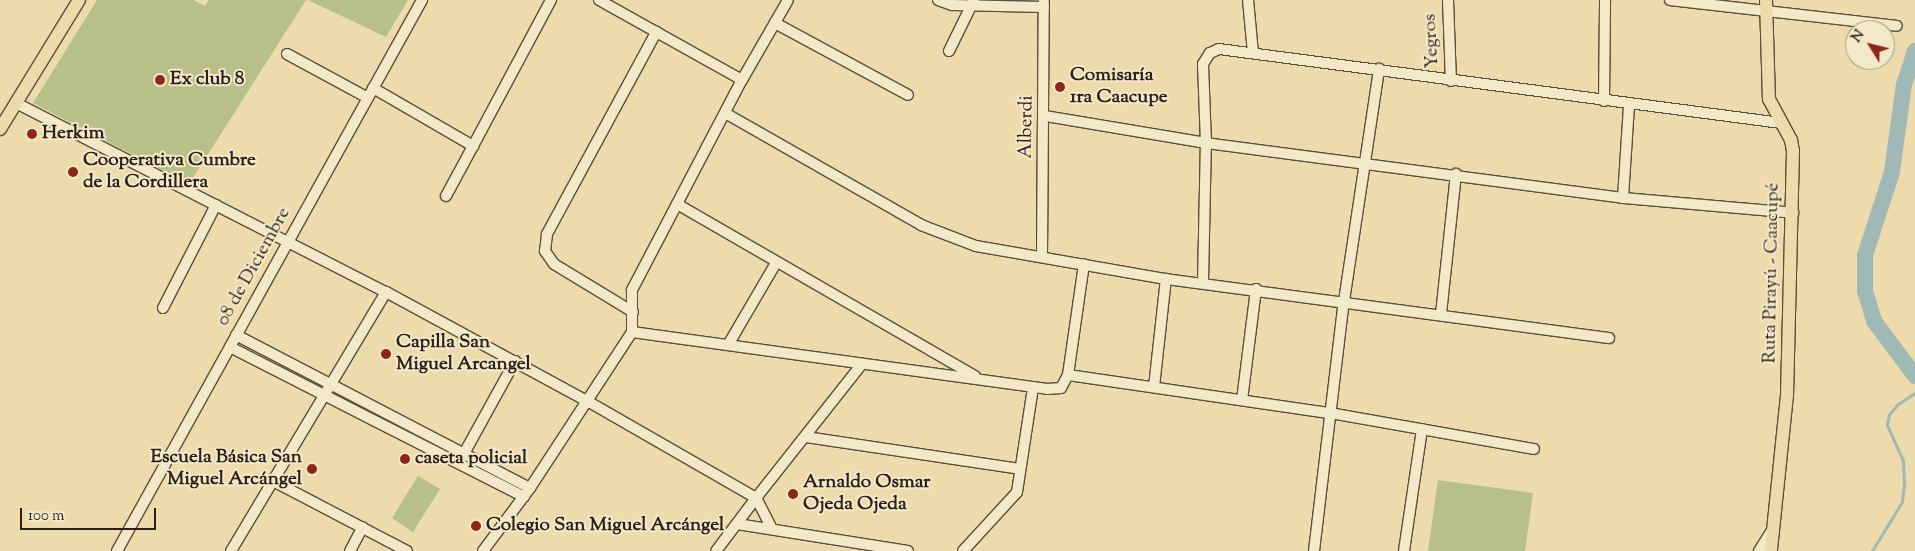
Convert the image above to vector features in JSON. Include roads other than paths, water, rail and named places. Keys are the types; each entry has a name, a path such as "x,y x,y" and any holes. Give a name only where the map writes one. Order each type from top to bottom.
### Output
{"main road":[{"path":"0,129 18,104 80,0"},
{"name":"Ruta Pirayú - Caacupé","path":"1766,5 1770,99 1793,151 1793,213 1787,395 1771,551"}],"street":[{"name":"08 de Diciembre","path":"119,550 422,0"},
{"path":"446,196 551,0"},
{"path":"600,0 742,80"},
{"path":"483,551 524,497 589,402 632,332 632,290 742,80 788,0"},
{"path":"938,0 952,5 972,3 1044,3"},
{"path":"1248,0 1253,53"},
{"name":"Yegros","path":"1448,0 1452,81"},
{"path":"1604,101 1605,0"},
{"path":"1670,0 1766,5 1898,26"},
{"path":"949,51 972,3"},
{"name":"Alberdi","path":"1042,255 1045,116 1044,3"},
{"path":"775,23 908,95"},
{"path":"633,312 554,264 545,251 547,234 656,32"},
{"path":"1203,282 1206,143 1203,64 1210,53 1219,49 1781,123"},
{"path":"287,54 370,93 473,146"},
{"path":"1314,551 1344,301 1379,69"},
{"path":"18,104 386,292 589,402 756,498 772,529"},
{"path":"1622,198 1629,104"},
{"path":"725,113 921,225 976,246 1042,255 1166,279 1256,289 1609,338"},
{"path":"1045,116 1206,143 1456,174 1622,198 1793,213"},
{"path":"1441,314 1456,174"},
{"path":"677,204 981,380"},
{"path":"163,308 216,205"},
{"path":"728,345 776,263"},
{"path":"632,332 1033,387 1060,388 1068,375 1084,264"},
{"path":"1154,387 1166,279"},
{"path":"1242,400 1256,289"},
{"path":"231,551 386,292"},
{"path":"236,335 327,389"},
{"path":"230,346 327,389 462,458 530,488"},
{"path":"462,458 515,361"},
{"path":"716,551 862,364"},
{"path":"1068,375 1330,413 1534,449"},
{"path":"963,551 1017,492 1033,387"},
{"path":"1404,551 1422,429"},
{"path":"806,437 1020,470"},
{"path":"462,458 524,497"},
{"path":"273,481 407,551"},
{"path":"737,524 908,551"},
{"path":"350,551 363,527"},
{"path":"1758,551 1772,530"}],"waterway":[{"path":"1915,51 1904,84 1892,172 1865,255 1865,291 1874,321 1915,376"},
{"path":"1872,551 1902,502 1904,482 1903,461 1887,425 1889,415 1898,404 1915,393"}],"place":[{"name":"Ex club 8","path":"160,80"},
{"name":"Comisaría 1ra Caacupe","path":"1060,87"},
{"name":"Herkim","path":"32,134"},
{"name":"Cooperativa Cumbre de la Cordillera","path":"73,172"},
{"name":"Capilla San Miguel Arcangel","path":"386,354"},
{"name":"caseta policial","path":"405,459"},
{"name":"Escuela Básica San Miguel Arcángel","path":"312,469"},
{"name":"Arnaldo Osmar Ojeda Ojeda","path":"793,494"},
{"name":"Colegio San Miguel Arcángel","path":"476,526"}]}
